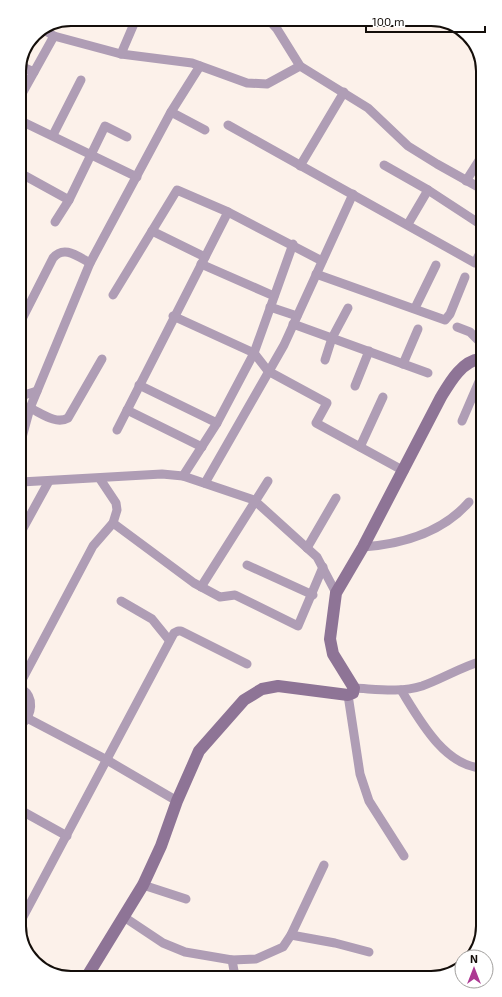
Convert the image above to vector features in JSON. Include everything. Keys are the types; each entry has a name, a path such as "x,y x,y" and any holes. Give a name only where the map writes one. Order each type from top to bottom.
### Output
{"street":[{"path":"121,54 133,26"},
{"path":"274,26 300,66 368,108 408,146 476,186"},
{"path":"26,86 34,72 51,31 121,54 192,63 247,83 267,84 300,66"},
{"path":"26,423 30,408 90,263 171,112 200,66"},
{"path":"26,69 34,72"},
{"path":"53,135 80,80"},
{"path":"300,166 344,92"},
{"path":"171,112 205,130"},
{"path":"26,123 137,177"},
{"path":"228,125 300,166 408,224 475,263 476,261"},
{"path":"55,222 69,200 105,126 127,137"},
{"path":"384,165 428,190 476,221"},
{"path":"466,181 476,165"},
{"path":"26,176 69,200"},
{"path":"113,295 176,190 228,212 293,244 322,261"},
{"path":"408,224 428,190"},
{"path":"205,483 268,372 295,320 353,194"},
{"path":"117,430 173,316 228,212"},
{"path":"152,231 203,260 274,296"},
{"path":"183,476 217,423 254,353 293,244"},
{"path":"26,311 57,253 66,251 90,263"},
{"path":"415,308 436,265"},
{"path":"316,274 415,308 445,320 450,314 465,277"},
{"path":"270,307 332,338 428,373"},
{"path":"325,360 332,338 348,308"},
{"path":"173,316 254,353 268,372 327,403 316,423 404,471"},
{"path":"457,327 470,332 476,338"},
{"path":"403,364 418,328"},
{"path":"355,386 369,351"},
{"path":"30,408 56,420 63,421 68,418 102,359"},
{"path":"404,856 376,813 360,774 351,691 333,654 330,639 336,593 363,548 441,397 453,379 464,367 476,360"},
{"path":"139,385 217,423"},
{"path":"462,421 476,389"},
{"path":"26,394 37,391"},
{"path":"360,448 383,397"},
{"path":"127,410 202,447"},
{"path":"26,482 162,474 183,476 254,500 316,557 323,567 336,593"},
{"path":"26,672 93,546 113,523 117,510 116,503 100,478"},
{"path":"26,523 49,481"},
{"path":"201,587 254,500 268,481"},
{"path":"307,548 336,498"},
{"path":"363,548 396,544 424,534 462,510 469,502"},
{"path":"113,523 201,587 220,597 235,595 298,626 313,595 323,567"},
{"path":"247,565 313,595"},
{"path":"121,601 147,615 169,640"},
{"path":"26,911 174,633 181,631 247,664"},
{"path":"92,971 143,886 161,846 177,801 200,752 244,700 262,689 278,686 351,691 401,690 420,686 453,671 476,663"},
{"path":"401,690 426,730 445,750 461,762 476,767"},
{"path":"26,693 31,704 26,718"},
{"path":"26,721 107,760 177,801"},
{"path":"26,813 67,836"},
{"path":"124,917 170,946 185,952 232,960 247,960 263,957 283,946 291,935 324,865"},
{"path":"143,886 186,899"},
{"path":"26,898 32,901"},
{"path":"291,935 335,943 369,952"},
{"path":"232,960 234,971"}]}
